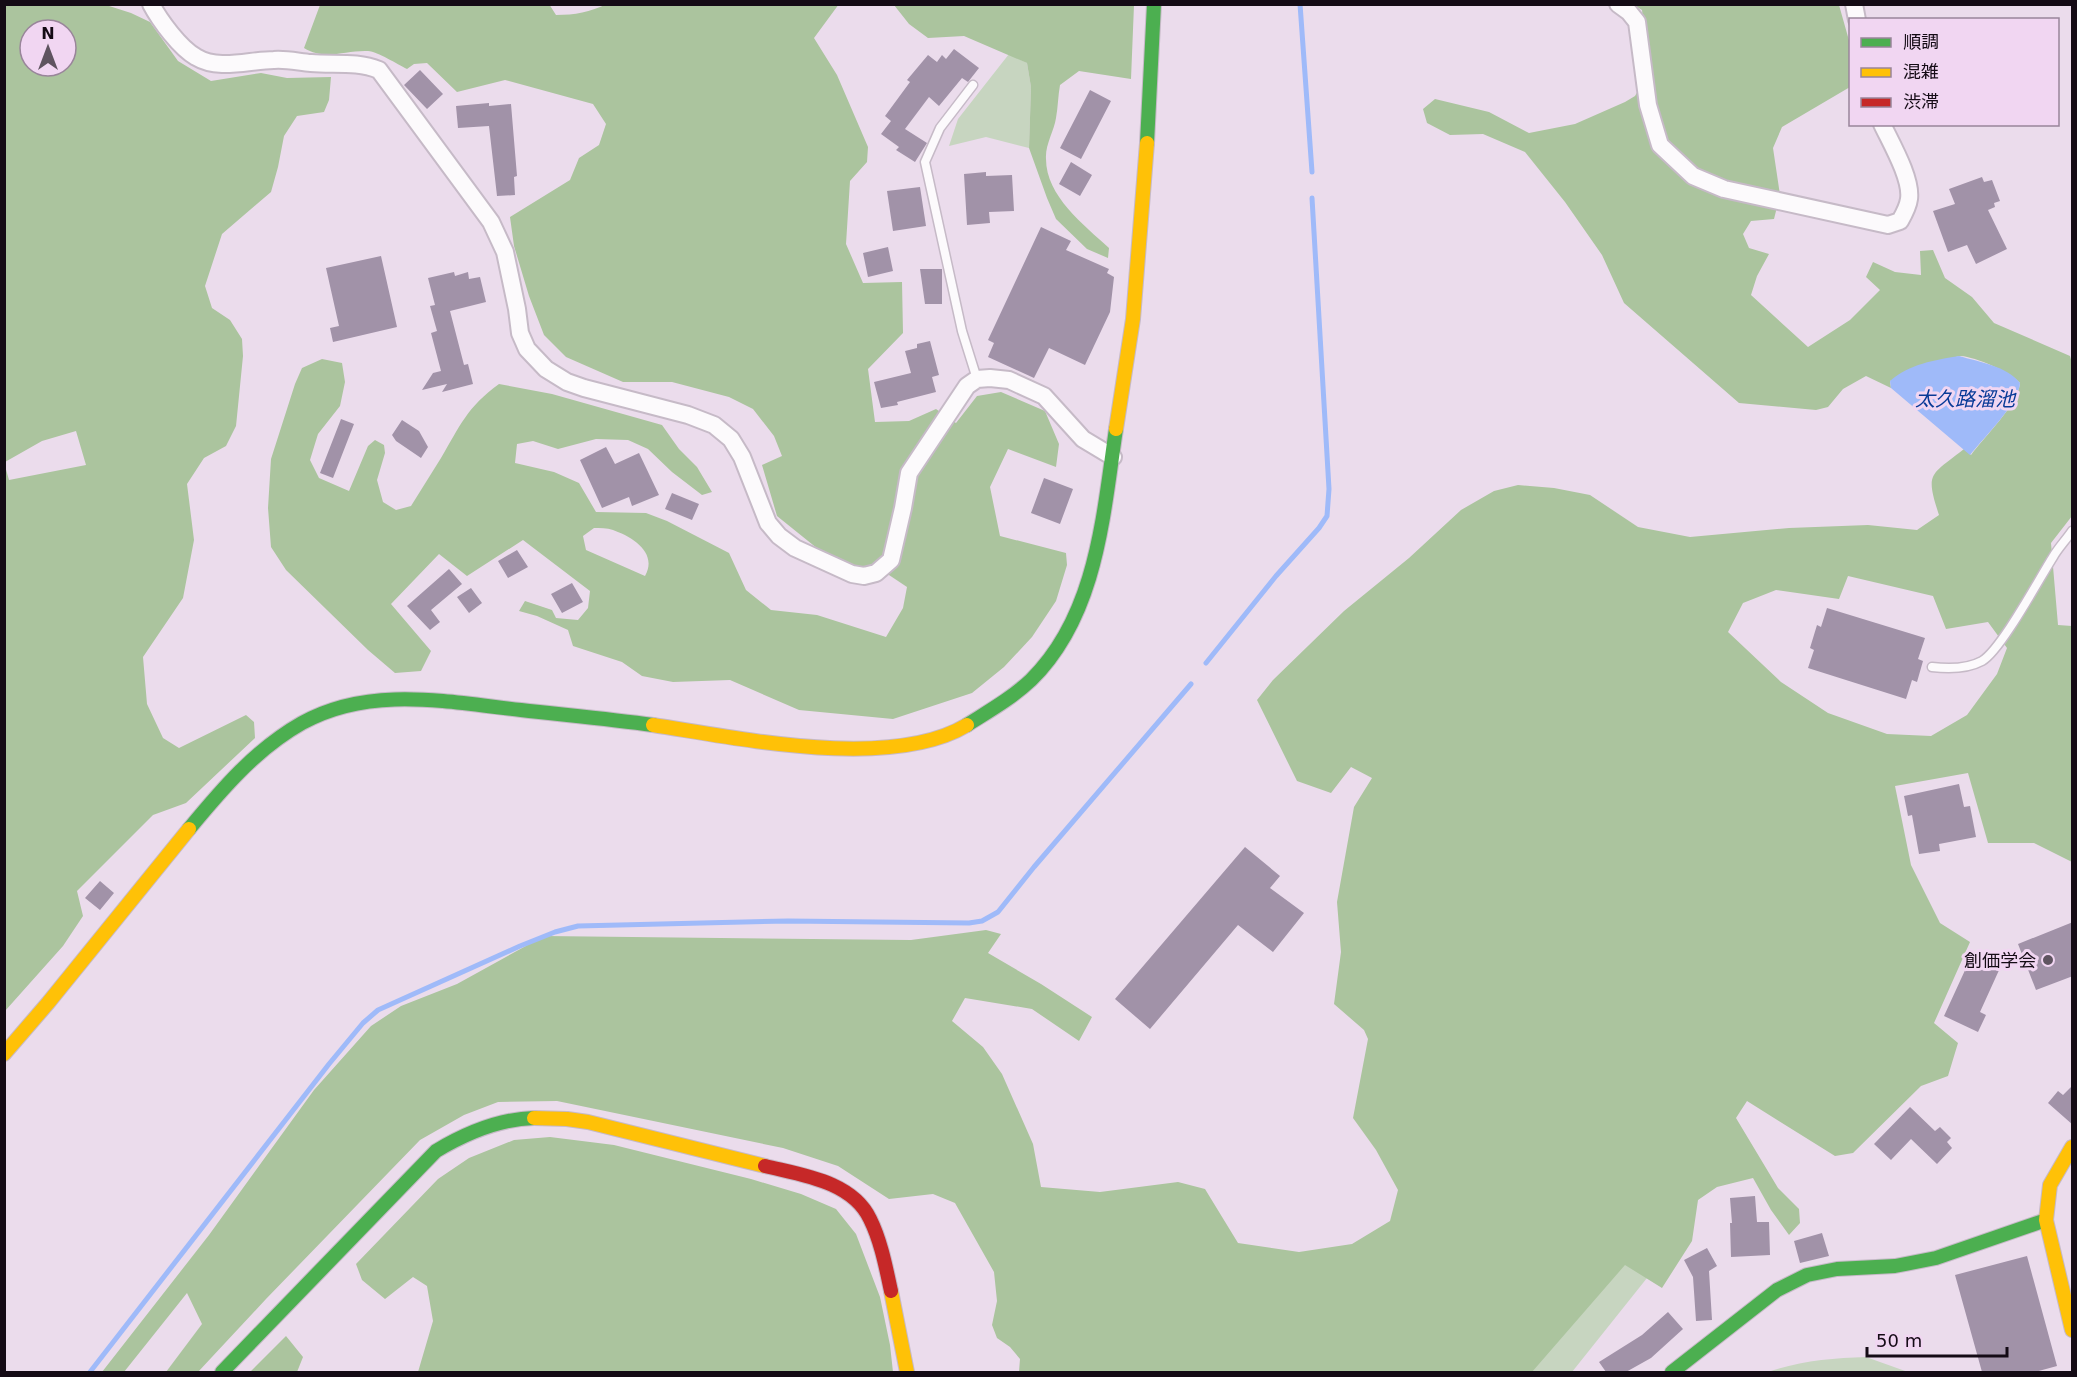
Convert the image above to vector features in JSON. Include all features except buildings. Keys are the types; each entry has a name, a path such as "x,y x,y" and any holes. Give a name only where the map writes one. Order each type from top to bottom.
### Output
{"street":[{"path":"151,4 158,17 182,45 196,57 209,62 232,64 274,59 367,65 380,70 491,222 505,252 520,333 527,349 546,369 567,382 688,415 714,426 731,440 742,457 768,524 795,548 852,574 864,576 876,573 891,560 909,473 967,386 977,379 1009,380 1044,396 1083,439 1113,457"},
{"path":"4,1054 203,812 237,775 280,737 328,712 384,699 412,698 638,723 751,740 854,750 909,745 964,727 1011,697 1032,679 1066,636 1078,612 1089,580 1113,457 1133,319 1144,193 1154,4"},
{"path":"1618,4 1637,22 1648,105 1660,145 1693,176 1724,189 1888,225 1900,221 1907,209 1910,197 1907,182 1883,126"},
{"path":"222,1372 436,1151 478,1128 503,1120 537,1116 588,1122 811,1177 839,1188 855,1200 870,1218 879,1240 907,1372"},
{"path":"2073,1147 2050,1185 2046,1220 2073,1330"},
{"path":"1671,1372 1777,1290 1807,1275 1837,1269 1895,1266 1936,1258 2046,1220"}],"lane":[{"path":"973,85 940,128 925,162 962,331 977,379"},
{"path":"1932,667 1945,669 1960,667 1983,660 2002,637 2054,554 2073,531"}],"green space":[{"path":"5,4 106,5 131,13 150,22 178,61 211,81 261,73 287,78 331,77 329,100 324,112 297,116 284,136 271,192 222,234 205,286 212,308 230,320 242,339 243,356 236,426 226,446 204,458 187,484 194,540 183,598 143,657 147,704 163,738 179,748 246,715 254,722 255,738 186,803 153,815 77,891 83,916 63,946 5,1011 5,466 9,480 86,465 76,431 42,441 5,462"},
{"path":"549,4 556,15 582,12 607,4 839,4 814,38 837,75 868,147 867,162 850,181 846,244 863,283 902,282 903,333 868,369 875,422 909,421 936,409 956,423 977,396 1001,392 1045,411 1059,444 1056,467 1008,449 990,487 1000,536 1066,553 1067,565 1056,601 1032,637 1004,667 972,693 893,719 799,710 730,680 673,682 642,676 622,662 573,646 568,630 537,616 519,611 525,601 552,610 556,618 578,620 588,608 590,591 523,540 467,576 439,554 391,604 431,651 421,671 395,673 368,650 286,570 271,547 268,508 271,459 302,368 322,359 342,363 345,382 340,406 318,434 310,460 319,478 349,491 368,446 375,440 384,445 385,453 377,480 383,502 396,510 411,506 465,418 488,392 499,384 552,394 662,425 679,449 697,467 712,492 702,495 672,472 648,449 628,440 596,439 558,449 533,441 517,444 515,463 554,472 579,483 596,512 646,513 667,521 729,553 746,590 771,610 817,615 886,637 903,608 907,587 874,565 858,567 818,549 777,516 762,465 782,456 774,436 753,409 729,397 672,382 623,382 566,357 544,335 514,246 510,217 570,180 579,158 599,145 606,124 593,104 505,80 457,92 427,63 414,64 407,69 368,51 327,54 312,52 304,48 320,5","holes":["594,528 621,533 641,547 648,560 645,576 586,550 583,536"]},
{"path":"894,5 1134,5 1131,79 1079,71 1060,85 1056,118 1046,154 1048,173 1059,197 1068,209 1109,248 1108,258 1087,249 1056,219 1047,198 1029,148 1031,87 1027,63 964,36 928,38 909,24"},
{"path":"1634,5 1839,5 1849,40 1849,88 1782,127 1773,148 1780,195 1774,219 1751,221 1743,234 1749,248 1769,254 1757,276 1751,295 1808,347 1850,320 1880,290 1866,277 1873,262 1895,272 1921,275 1920,251 1933,250 1945,278 1972,297 1994,323 2070,356 2072,363 2072,516 2051,543 2058,625 2072,626 2072,862 2034,843 1988,843 1968,773 1895,786 1911,865 1940,923 1970,942 1934,1023 1958,1043 1948,1076 1921,1086 1853,1153 1835,1156 1747,1101 1736,1118 1778,1188 1799,1209 1800,1223 1789,1235 1771,1210 1753,1178 1717,1187 1698,1200 1692,1241 1662,1288 1625,1265 1532,1372 1019,1372 1020,1359 1010,1347 997,1338 992,1325 997,1301 994,1272 955,1203 933,1194 889,1199 838,1166 783,1148 557,1101 498,1102 464,1115 420,1140 198,1372 166,1372 202,1324 187,1293 124,1372 102,1372 209,1235 314,1090 371,1026 401,1006 457,984 544,936 911,940 986,930 1001,934 988,953 1092,1017 1079,1041 1032,1009 965,998 952,1021 983,1047 1002,1074 1033,1144 1041,1187 1100,1192 1178,1182 1205,1189 1238,1243 1299,1252 1352,1244 1390,1221 1398,1190 1376,1150 1353,1118 1368,1039 1364,1030 1334,1004 1341,952 1337,902 1354,807 1372,778 1351,767 1331,793 1297,781 1257,700 1273,680 1344,611 1409,558 1461,510 1494,491 1518,485 1554,488 1590,495 1638,527 1690,537 1789,528 1868,525 1917,530 1939,515 1932,490 1932,482 1937,470 1964,449 1971,455 2007,411 2018,392 2020,383 2009,374 1975,359 1961,356 1890,381 1891,388 1866,376 1843,389 1828,407 1816,410 1739,403 1624,303 1602,255 1565,202 1525,152 1483,134 1450,135 1427,123 1423,109 1435,99 1489,112 1529,133 1575,124 1625,102 1635,96 1649,72 1642,10","holes":["1848,576 1933,596 1946,629 1988,622 2007,648 1997,674 1967,715 1931,736 1887,734 1828,713 1781,682 1728,632 1743,603 1776,590 1839,599"]},
{"path":"1009,54 1027,63 1031,87 1029,148 986,137 949,146 958,119"},
{"path":"550,1137 614,1145 751,1179 801,1194 836,1209 856,1234 880,1297 893,1372 418,1372 433,1321 427,1286 413,1277 385,1299 362,1280 356,1264 438,1179 469,1158 514,1140"},
{"path":"1625,1264 1647,1278 1572,1372 1531,1372"},
{"path":"286,1336 303,1357 297,1372 250,1372"},
{"path":"1866,1357 1908,1372 1768,1372 1816,1361"}],"water":[{"name":"太久路溜池","path":"1959,356 2008,372 2020,383 2018,392 2007,411 1970,455 1891,388 1890,381 1905,370 1932,361"}],"waterway":[{"path":"1300,4 1312,172"},
{"path":"1206,663 1327,516 1329,489 1312,198"},
{"path":"90,1372 329,1064 363,1023 378,1010 520,946 555,932 578,926 788,921 969,923 982,921 998,912 1191,684"}],"traffic: fast":[{"path":"1147,143 1154,4"},
{"path":"967,725 1024,687 1053,654 1070,626 1083,595 1101,530 1116,429"},
{"path":"189,829 227,785 255,757 285,733 328,711 355,704 410,699 653,725"},
{"path":"222,1372 436,1151 483,1128 508,1121 534,1118"},
{"path":"1672,1372 1777,1290 1807,1275 1837,1269 1895,1266 1936,1258 2046,1220"}],"traffic: slow":[{"path":"1116,429 1133,319 1147,143"},
{"path":"653,725 770,743 857,749 898,746 935,739 967,725"},
{"path":"4,1054 189,829"},
{"path":"534,1118 588,1122 765,1166"},
{"path":"2072,1147 2050,1185 2046,1220 2072,1330"},
{"path":"891,1291 907,1372"}],"traffic: jam":[{"path":"765,1166 824,1182 851,1196 862,1206 877,1236 891,1291"}],"place":[{"name":"創価学会","path":"2048,960"}]}
